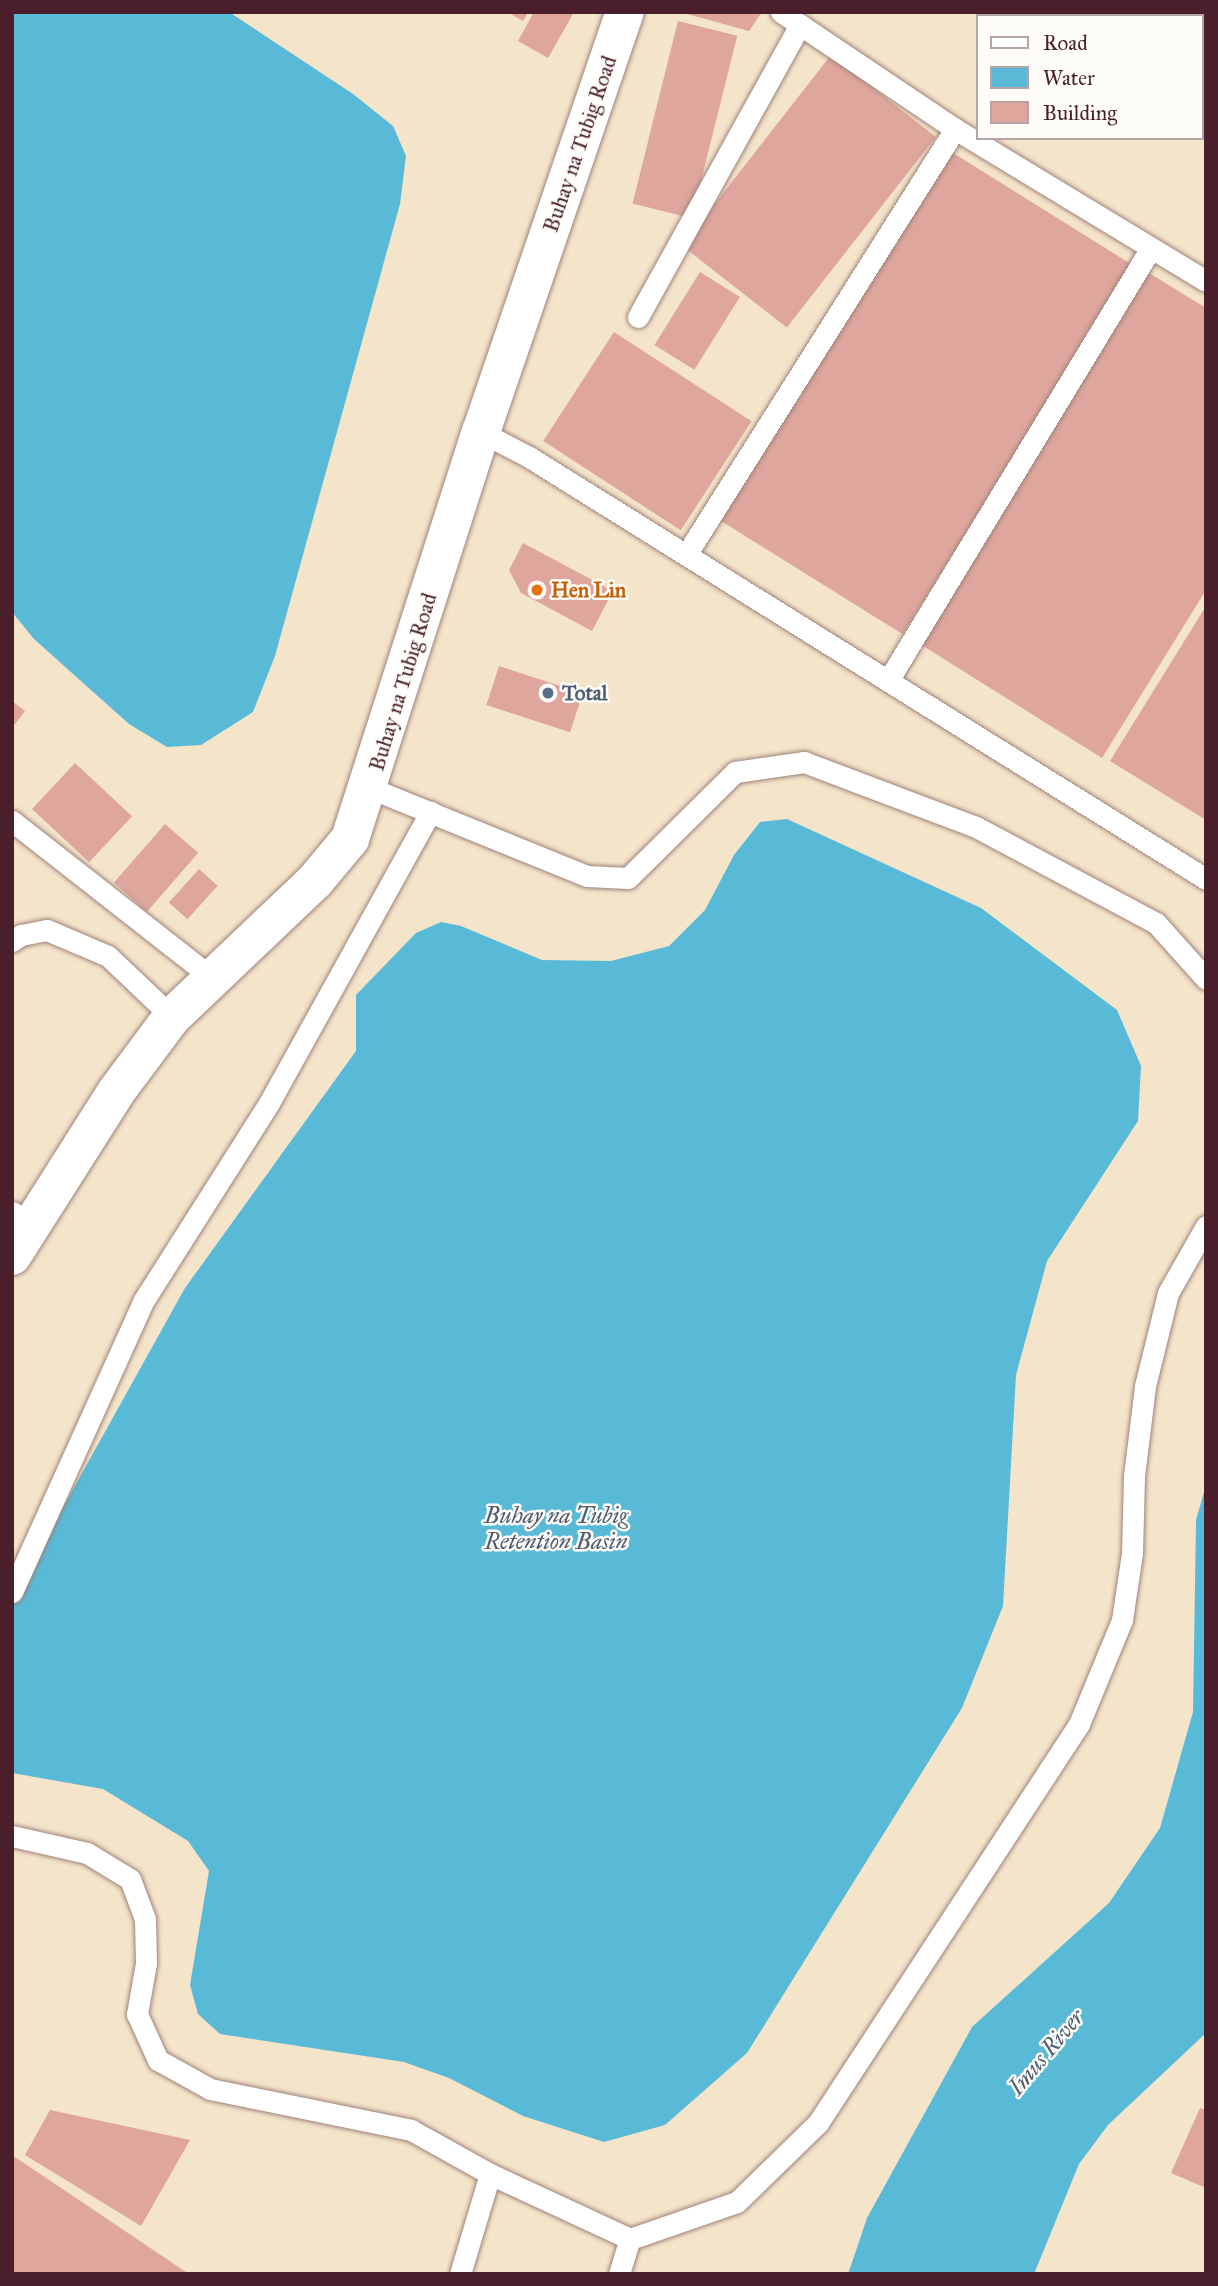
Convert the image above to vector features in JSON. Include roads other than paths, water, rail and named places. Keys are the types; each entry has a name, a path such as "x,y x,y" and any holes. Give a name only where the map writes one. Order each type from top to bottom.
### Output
{"main road":[{"name":"Buhay na Tubig Road","path":"12,1256 21,1217 172,1017 324,871 350,839 370,788 481,432 625,12"}],"lane":[{"path":"780,12 955,129 1206,281"},
{"path":"638,317 800,25"},
{"path":"686,555 955,129"},
{"path":"889,679 1151,248"},
{"path":"481,432 529,457 1206,878"},
{"path":"370,788 587,876 628,878 735,772 804,762 976,827 1156,923 1206,979"},
{"path":"12,1592 144,1300 269,1103 430,812"},
{"path":"12,821 211,977"},
{"path":"12,941 21,934 47,930 108,956 172,1017"},
{"path":"12,1836 87,1853 130,1879 145,1919 146,1963 137,2014 158,2060 210,2089 411,2130 491,2174 630,2239 737,2202 818,2123 1079,1724 1122,1620 1132,1553 1134,1476 1145,1386 1168,1293 1206,1226"},
{"path":"460,2274 491,2174"},
{"path":"619,2274 630,2239"}],"water":[{"path":"12,12 229,12 353,94 393,126 406,156 400,204 275,656 253,712 201,745 167,747 129,724 34,639 12,612"},
{"name":"Buhay na Tubig Retention Basin","path":"787,819 981,908 1117,1010 1141,1066 1138,1121 1047,1261 1016,1375 1003,1606 962,1708 747,2053 665,2125 604,2142 523,2116 449,2078 404,2062 220,2034 198,2014 190,1985 209,1871 188,1841 103,1789 12,1773 12,1599 185,1288 356,1051 356,995 416,933 441,922 461,926 542,960 611,961 669,946 705,910 734,855 760,822"},
{"name":"Imus River","path":"1206,1485 1206,2033 1108,2125 1079,2164 1034,2274 848,2274 867,2218 972,2027 1109,1903 1160,1828 1193,1712 1196,1520"}],"place":[{"name":"Hen Lin","path":"537,590"},
{"name":"Total","path":"548,693"}]}
